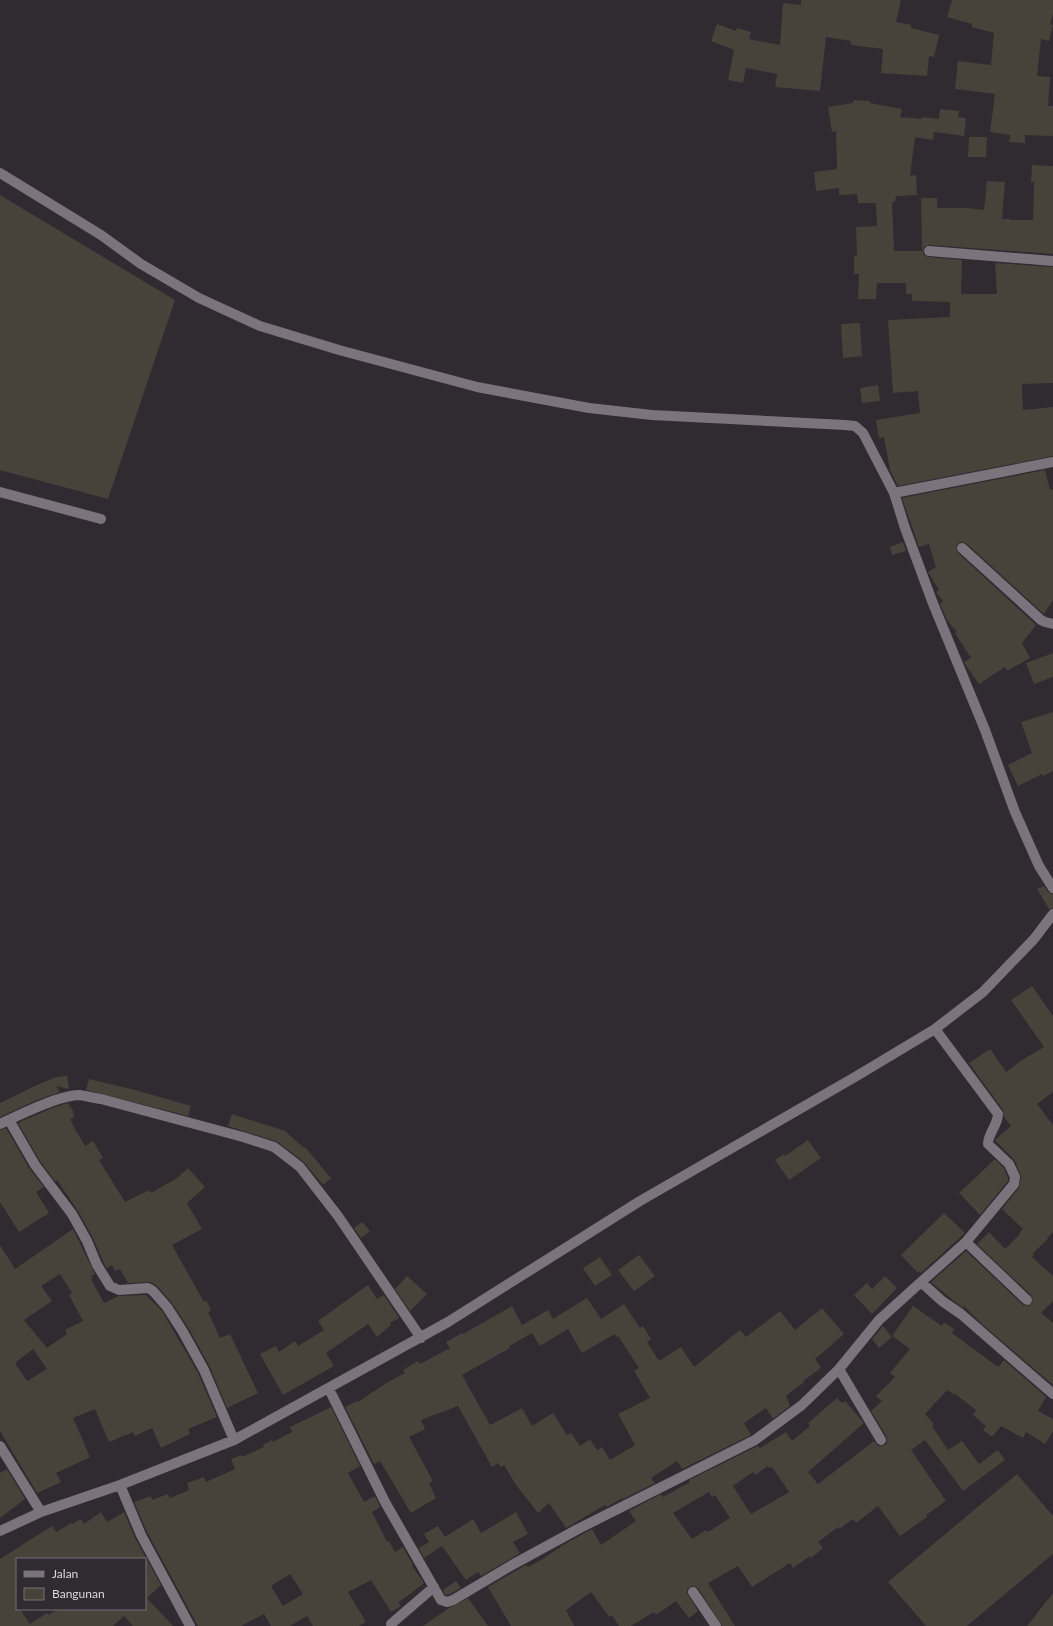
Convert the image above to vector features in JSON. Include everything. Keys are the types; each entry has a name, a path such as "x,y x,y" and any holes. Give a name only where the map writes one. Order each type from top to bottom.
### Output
{"street":[{"path":"0,173 101,235 141,264 199,298 260,326 339,350 477,387 589,408 652,415 855,426 863,433 894,493 932,602 985,730 1015,812 1039,866 1053,888"},
{"path":"929,251 1053,261"},
{"path":"894,493 1053,462"},
{"path":"0,492 101,519"},
{"path":"962,548 1041,620 1053,624"},
{"path":"0,1531 41,1512 120,1485 234,1440 421,1338 492,1296 640,1201 935,1029 983,992 1034,940 1053,914"},
{"path":"328,1389 385,1502 441,1600 447,1602 578,1529 755,1440 802,1405 839,1369 879,1320 966,1242 1014,1184 1015,1177 1009,1164 988,1144 988,1140 997,1121 998,1114 935,1029"},
{"path":"234,1440 204,1370 167,1307 153,1291 148,1288 119,1290 110,1286 97,1265 87,1240 72,1214 5,1122 38,1107 70,1096 80,1095 101,1099 243,1137 274,1147 300,1167 333,1210 421,1338"},
{"path":"966,1242 1028,1300"},
{"path":"921,1282 942,1302 961,1314 1053,1394"},
{"path":"839,1369 880,1440"},
{"path":"0,1446 41,1512"},
{"path":"120,1485 141,1535 190,1626"},
{"path":"391,1624 434,1587"},
{"path":"693,1592 716,1626"}],"building":[{"path":"801,0 901,0 896,22 911,25 911,28 939,35 934,57 929,56 927,76 881,73 883,49 851,45 851,41 826,37 820,91 775,87 777,74 746,68 743,83 728,80 734,50 711,41 717,24 736,31 737,28 751,32 749,39 780,45 783,3 801,5"},
{"path":"952,0 1053,0 1053,14 1050,24 1053,25 1049,41 1041,39 1037,76 1050,77 1048,106 1053,106 1053,136 1025,135 1025,143 1009,142 1010,135 990,132 995,94 955,89 958,61 991,65 994,33 972,27 972,24 947,17"},
{"path":"854,100 870,101 870,103 902,109 900,117 939,119 940,109 959,111 958,117 966,118 964,136 934,132 933,140 915,137 910,176 916,175 917,195 896,196 895,202 892,202 894,251 922,251 921,198 937,198 937,208 966,208 984,210 987,181 1005,182 1002,219 1033,220 1034,182 1031,182 1032,165 1053,166 1053,254 930,245 924,247 923,254 928,257 962,260 961,294 997,294 995,263 1053,267 1053,383 1022,384 1023,410 1053,407 1053,456 898,486 890,470 884,437 879,438 876,420 920,413 918,391 893,393 888,320 950,317 950,302 912,301 912,294 906,294 906,283 877,283 876,299 858,299 859,274 854,274 854,256 857,256 856,227 877,226 876,203 858,203 857,194 839,195 839,188 816,191 814,172 837,169 836,131 832,132 828,107 853,103"},
{"path":"969,137 987,137 986,157 968,157"},
{"path":"0,195 175,300 108,499 0,470"},
{"path":"860,323 862,356 843,358 841,324"},
{"path":"878,385 880,401 862,403 860,388"},
{"path":"1045,470 1050,490 1053,489 1053,600 1044,614 966,543 960,542 956,546 958,553 1036,625 1022,643 1030,658 1007,671 1005,667 979,684 964,662 971,658 955,633 957,632 947,620 940,604 943,601 936,592 939,590 928,572 936,567 929,544 919,547 902,498"},
{"path":"903,542 906,551 892,555 890,547"},
{"path":"1053,653 1053,677 1034,684 1026,663"},
{"path":"1053,712 1053,771 1043,776 1042,774 1018,786 1008,765 1032,753 1021,722"},
{"path":"1044,886 1048,892 1053,894 1053,908 1049,909 1037,889"},
{"path":"1032,986 1053,1016 1053,1092 1037,1104 1053,1125 1053,1232 1047,1238 1048,1239 1032,1254 1034,1255 1032,1257 1053,1276 1053,1301 1041,1313 1053,1323 1053,1385 983,1325 964,1306 963,1308 931,1282 966,1251 1023,1305 1028,1306 1033,1302 1031,1295 977,1244 989,1232 1005,1249 1020,1234 1019,1233 1023,1229 1002,1209 1019,1188 1021,1177 1015,1161 995,1140 1011,1126 1004,1117 1003,1110 969,1063 990,1049 1006,1072 1022,1060 1044,1047 1011,1000"},
{"path":"67,1076 69,1089 56,1086 60,1092 37,1100 0,1117 0,1103 56,1077"},
{"path":"89,1079 191,1106 188,1116 86,1090"},
{"path":"68,1103 73,1111 74,1117 70,1119 77,1133 85,1146 93,1141 103,1158 99,1160 125,1202 149,1190 151,1193 177,1178 188,1168 205,1187 187,1203 202,1229 172,1245 204,1302 207,1301 211,1311 208,1312 220,1338 230,1334 258,1393 227,1408 210,1367 189,1329 172,1303 158,1287 151,1282 128,1283 120,1269 115,1271 112,1265 106,1268 93,1238 78,1211 57,1180 55,1181 40,1161 18,1123 52,1108"},
{"path":"232,1114 285,1131 304,1148 305,1147 331,1178 323,1185 304,1162 278,1142 228,1126"},
{"path":"6,1128 29,1168 44,1187 36,1192 49,1213 19,1232 0,1202 0,1130"},
{"path":"808,1140 821,1158 789,1180 775,1160 784,1154 785,1156"},
{"path":"995,1159 1004,1168 1008,1181 980,1215 959,1193"},
{"path":"944,1213 965,1233 921,1273 920,1271 918,1273 901,1255"},
{"path":"362,1222 370,1231 361,1238 354,1228"},
{"path":"73,1229 95,1274 91,1276 93,1278 91,1279 104,1303 119,1296 146,1295 162,1311 198,1373 217,1417 188,1429 190,1434 161,1448 152,1428 135,1436 133,1432 109,1442 95,1409 73,1418 90,1457 56,1473 61,1482 37,1493 0,1431 0,1245 15,1269","holes":["60,1274 72,1293 69,1295 83,1321 65,1330 67,1334 47,1348 24,1320 52,1301 41,1286","33,1349 47,1369 27,1381 15,1363"]},
{"path":"639,1255 655,1276 634,1291 618,1270"},
{"path":"600,1257 612,1275 595,1286 583,1268"},
{"path":"407,1276 427,1294 410,1311 395,1289"},
{"path":"885,1276 897,1288 872,1314 854,1295 867,1283 872,1289"},
{"path":"368,1285 377,1299 384,1295 399,1318 390,1323 391,1325 377,1337 368,1324 326,1353 334,1366 283,1395 260,1354 276,1346 279,1352 295,1341 298,1346 324,1330 318,1321"},
{"path":"587,1298 601,1319 624,1304 640,1328 643,1326 651,1339 647,1342 659,1361 681,1347 694,1367 740,1330 746,1337 780,1311 795,1330 822,1308 844,1334 815,1359 821,1368 786,1396 790,1406 773,1419 766,1408 744,1423 751,1435 682,1469 677,1461 651,1478 655,1483 623,1499 622,1498 607,1507 605,1505 566,1528 549,1503 538,1513 516,1485 504,1465 501,1467 498,1463 492,1467 458,1406 421,1420 425,1429 409,1437 433,1481 429,1483 436,1498 411,1513 380,1461 374,1464 345,1407 357,1401 358,1402 388,1382 405,1373 403,1370 418,1361 420,1364 450,1348 446,1342 512,1306 522,1325 548,1310 553,1319","holes":["568,1329 582,1353 615,1334 616,1337 618,1336 639,1368 634,1371 650,1398 618,1414 635,1445 610,1460 602,1447 597,1450 590,1439 580,1446 571,1433 567,1435 553,1413 532,1426 522,1408 490,1425 462,1375 510,1348 509,1346 532,1333 540,1346"]},
{"path":"913,1306 942,1326 944,1322 954,1329 952,1333 998,1367 1004,1360 1046,1397 1038,1411 1053,1419 1053,1431 1045,1444 1026,1432 1023,1438 1001,1426 992,1437 983,1430 986,1426 973,1415 976,1410 955,1394 947,1390 925,1414 934,1424 932,1426 948,1450 962,1441 979,1464 998,1450 1005,1460 963,1491 925,1440 911,1450 946,1501 926,1515 927,1517 900,1536 878,1506 856,1523 853,1519 839,1529 838,1527 818,1542 823,1548 811,1558 810,1556 793,1568 790,1563 752,1587 738,1566 708,1583 735,1626 722,1626 698,1588 693,1586 687,1589 687,1593 698,1611 689,1618 676,1601 656,1615 654,1612 631,1626 619,1626 612,1615 609,1617 591,1592 566,1610 574,1626 511,1626 488,1587 526,1565 528,1567 541,1560 565,1544 592,1529 601,1545 636,1521 629,1511 661,1494 663,1497 690,1482 689,1480 758,1446 760,1448 786,1432 792,1441 810,1426 808,1423 837,1398 842,1403 845,1401 864,1423 808,1472 818,1484 874,1441 878,1446 885,1445 887,1443 887,1437 871,1411 882,1401 876,1396 895,1377 890,1373 910,1349 892,1336","holes":["768,1466 769,1468 772,1467 789,1492 751,1514 733,1486 753,1472 755,1475","709,1492 712,1497 715,1495 730,1518 708,1532 706,1530 692,1539 673,1513"]},
{"path":"883,1326 892,1337 879,1348 872,1339"},
{"path":"331,1407 360,1466 348,1473 364,1502 375,1496 380,1507 372,1512 387,1542 389,1541 395,1552 403,1547 413,1565 412,1566 424,1583 398,1603 401,1606 391,1612 371,1580 348,1592 366,1622 359,1626 313,1626 307,1616 290,1626 271,1626 264,1614 241,1626 198,1626 147,1532 134,1502 151,1496 152,1500 168,1494 170,1498 189,1490 187,1483 204,1477 206,1482 235,1469 231,1459 241,1455 242,1457 264,1447 263,1445 272,1440 273,1442 292,1432 290,1427","holes":["290,1574 303,1594 283,1606 271,1586"]},
{"path":"7,1469 25,1499 0,1518 0,1473"},
{"path":"1017,1474 1053,1516 1053,1554 967,1626 926,1626 888,1582"},
{"path":"101,1512 107,1522 124,1512 135,1538 161,1585 147,1598 173,1626 133,1626 124,1616 113,1626 0,1626 0,1559 52,1526 56,1532 81,1519 84,1524"},
{"path":"516,1512 528,1534 513,1542 520,1553 481,1576 478,1572 466,1580 442,1546 424,1558 419,1548 429,1542 424,1534 438,1526 445,1537 473,1519 481,1533"},
{"path":"456,1581 461,1588 445,1595 443,1590"},
{"path":"1053,1593 1053,1626 1027,1626"},
{"path":"468,1598 488,1626 423,1626 449,1608"}]}
